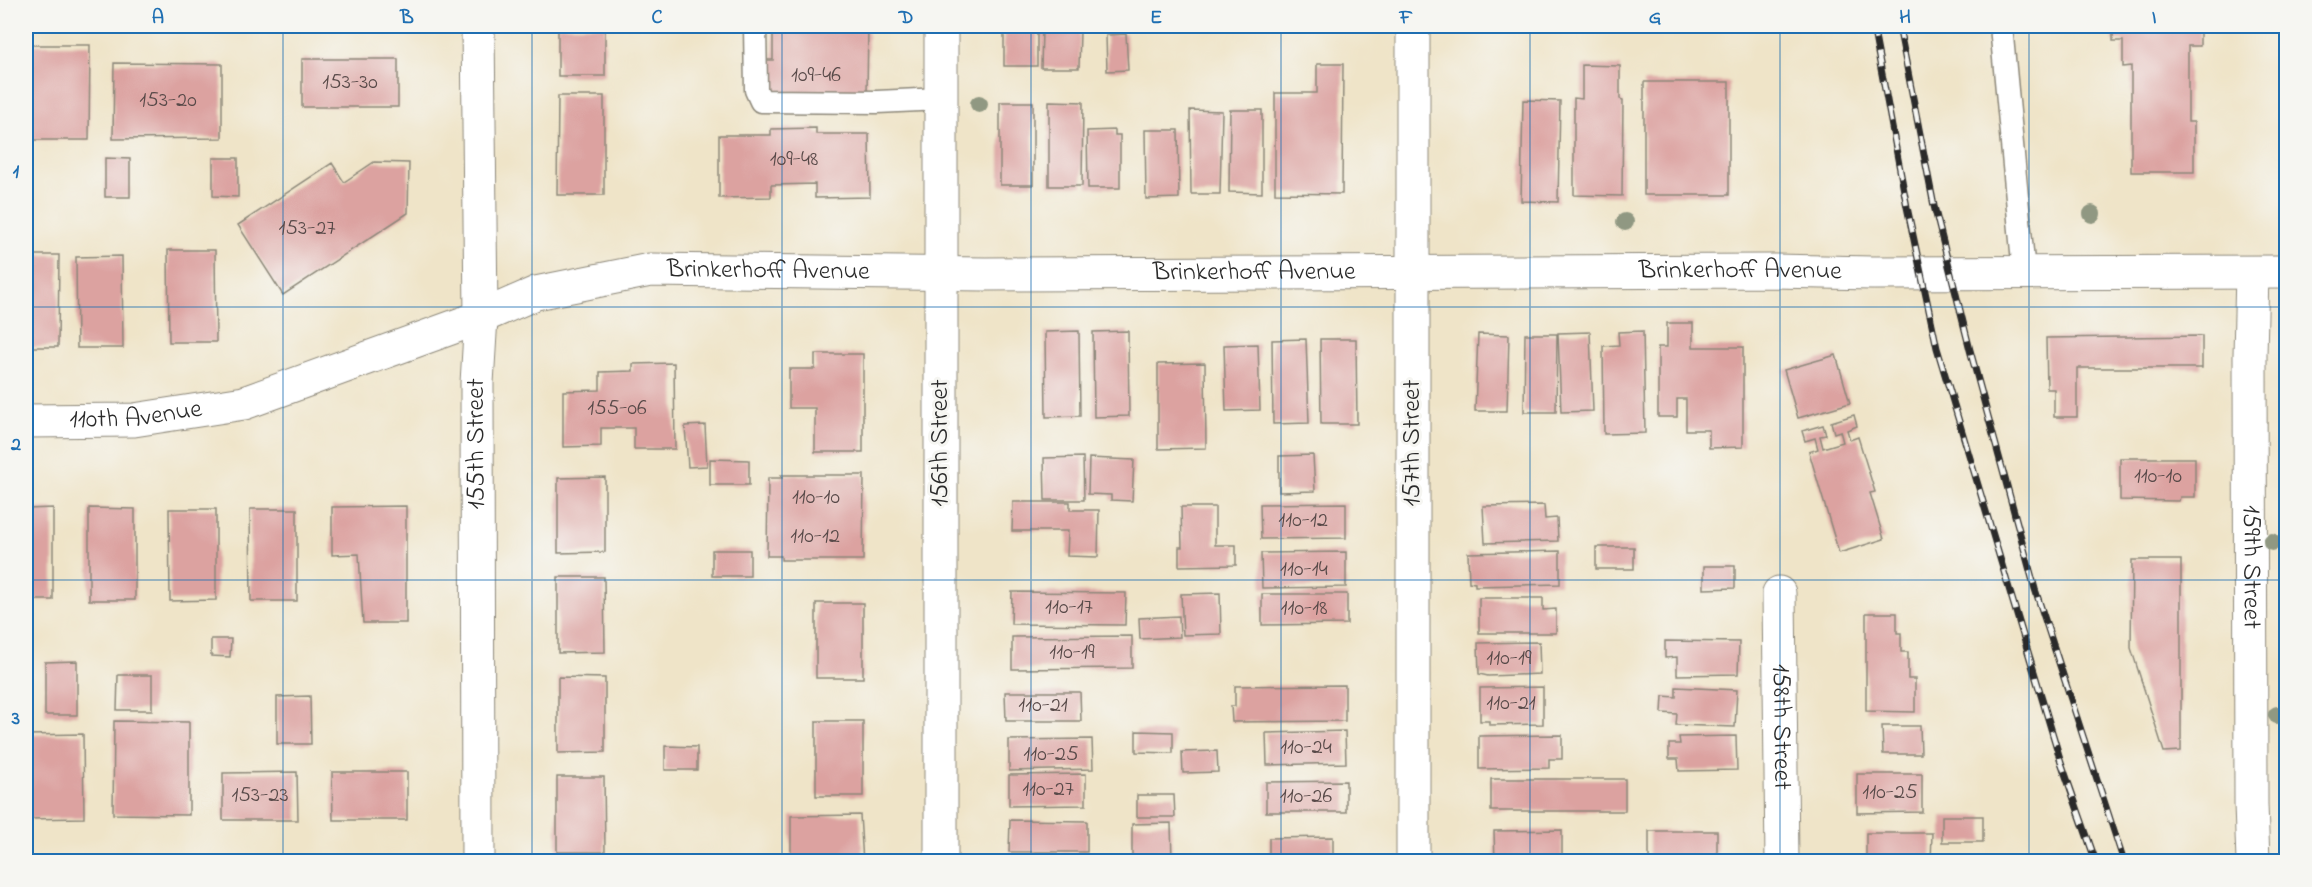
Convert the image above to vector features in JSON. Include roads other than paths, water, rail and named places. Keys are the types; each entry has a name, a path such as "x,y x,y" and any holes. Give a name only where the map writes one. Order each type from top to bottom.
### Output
{"street":[{"name":"155th Street","path":"477,861 477,383 481,317 478,26"},
{"name":"156th Street","path":"941,26 941,861"},
{"name":"157th Street","path":"1413,26 1413,861"},
{"name":"Brinkerhoff Avenue","path":"244,403 481,317 536,293 650,270 941,274 2286,272"},
{"name":"159th Street","path":"2252,273 2250,379 2253,861"},
{"name":"110th Avenue","path":"26,421 134,420 244,403"},
{"name":"158th Street","path":"1779,593 1782,861"}],"lane":[{"path":"755,26 756,90 761,101 877,102 941,99"},
{"path":"2001,26 2024,273"}],"railway":[{"path":"1873,26 1907,207 1937,348 2061,762 2096,862"},
{"path":"1899,26 1934,206 1970,350 2035,589 2124,862"}]}
